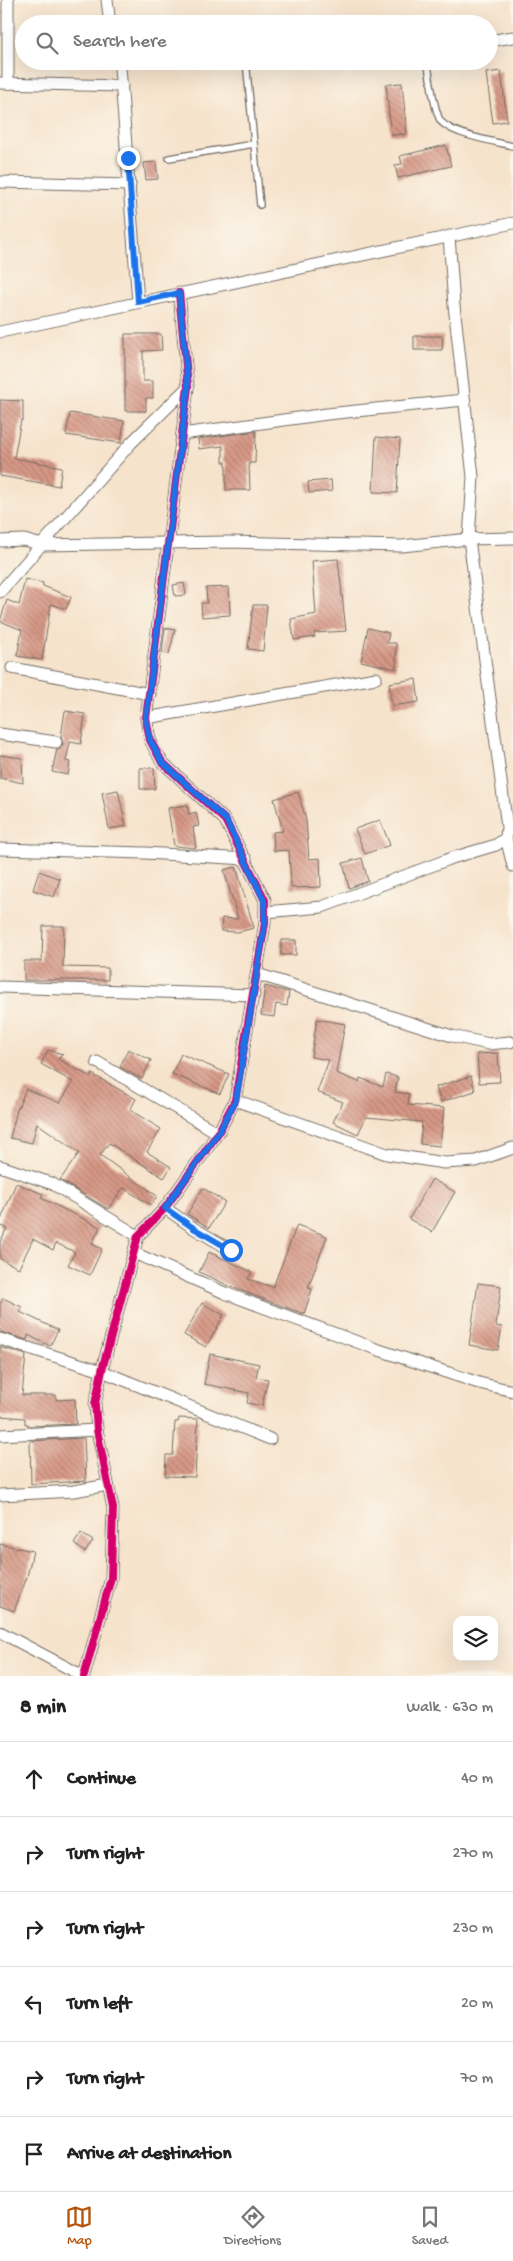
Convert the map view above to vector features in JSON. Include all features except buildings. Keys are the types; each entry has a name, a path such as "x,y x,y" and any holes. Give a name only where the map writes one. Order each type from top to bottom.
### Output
{"street":[{"path":"8,0 4,83 122,86"},
{"path":"107,0 109,15"},
{"path":"498,40 513,37"},
{"path":"120,70 138,302"},
{"path":"0,182 130,185"},
{"path":"0,332 513,223"},
{"path":"449,236 454,305 473,477 469,539 508,827 506,838 513,866"},
{"path":"0,1632 84,1676 111,1578 113,1508 97,1430 95,1404 102,1371 138,1236 165,1208 218,1133 236,1100 257,974 265,912 264,900 226,820 162,762 150,740 146,718 170,542 188,387 179,293"},
{"path":"0,592 131,443 188,387"},
{"path":"182,434 327,414 464,400"},
{"path":"0,541 24,540 42,545 170,542 402,546 469,539 513,538"},
{"path":"12,668 150,694"},
{"path":"146,718 376,678"},
{"path":"0,734 56,742"},
{"path":"265,912 322,907 452,858 496,845 506,838"},
{"path":"0,849 145,853 246,859"},
{"path":"257,974 452,1036 489,1044 510,1042"},
{"path":"0,987 254,995"},
{"path":"97,1062 218,1133"},
{"path":"236,1100 387,1154 444,1163 476,1161 513,1148"},
{"path":"0,1166 52,1184 138,1236"},
{"path":"165,1208 195,1229 231,1250"},
{"path":"134,1252 225,1293 379,1350 479,1383 513,1391"},
{"path":"0,1339 102,1371 270,1439"},
{"path":"0,1436 97,1430"},
{"path":"0,1495 74,1491 108,1485"}],"lane":[{"path":"247,70 260,206"},
{"path":"429,70 439,120 457,132 513,146"},
{"path":"169,158 254,144"}],"cycle path":[{"path":"84,1676 111,1578 113,1508 97,1430 95,1404 103,1366 138,1236 165,1208 218,1133 235,1100 265,923 265,900 225,820 162,762 150,740 146,718 188,387 179,293"}],"route":[{"path":"128,158 138,302 179,293 188,387 170,542 146,718 150,740 162,762 226,820 264,900 265,923 236,1100 218,1133 165,1208 195,1229 231,1250"}]}
